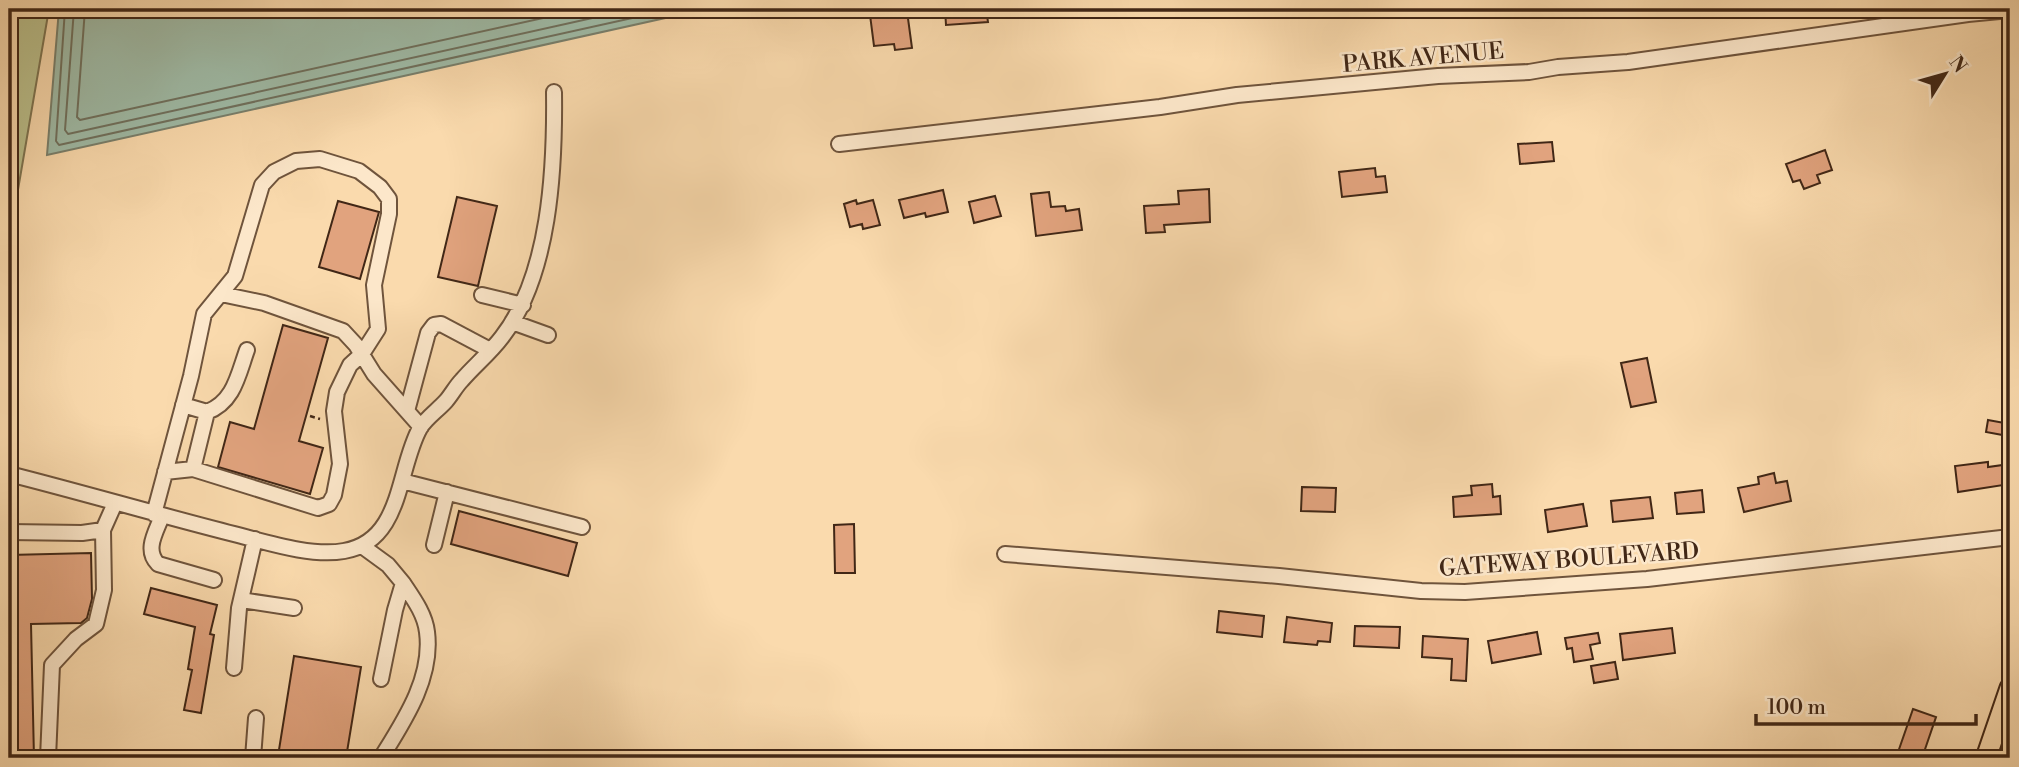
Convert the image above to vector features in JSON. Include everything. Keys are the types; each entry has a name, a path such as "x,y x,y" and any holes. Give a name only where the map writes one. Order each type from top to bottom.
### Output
{"main road":[{"path":"1986,758 2010,688"}],"street":[{"name":"PARK AVENUE","path":"839,144 1160,107 1237,95 1628,62 2010,10"},
{"path":"9,474 158,515 314,552 341,552 362,546 382,530 421,427 490,350 523,305 536,271 555,149 554,92"},
{"path":"166,472 193,469 318,508 329,504 334,495 340,464 334,411 337,392 343,376 378,329 374,285 389,214 389,199 380,187 359,171 320,159 296,161 274,172 262,185 235,276 204,314 166,472 150,551 158,564 214,580"},
{"path":"221,294 264,303 343,331 374,373 421,427"},
{"path":"482,295 523,305"},
{"path":"512,322 548,335"},
{"path":"407,411 428,333 434,325 441,324 490,350"},
{"path":"183,405 207,412 225,402 233,391 247,350"},
{"path":"193,469 207,412"},
{"path":"402,481 582,527"},
{"path":"433,545 447,492"},
{"path":"48,758 52,665 76,639 96,624 104,590 103,530 115,503"},
{"path":"9,533 82,533 103,530"},
{"name":"GATEWAY BOULEVARD","path":"1004,554 1240,572 1421,591 1465,592 1647,579 2010,537"},
{"path":"234,668 241,600 255,539"},
{"path":"362,546 388,565 403,583 423,618 427,632 425,665 416,697 382,758"},
{"path":"381,679 394,610 403,583"},
{"path":"241,600 294,608"},
{"path":"253,758 256,718"}],"green space":[{"path":"9,9 49,9 9,242"}],"water":[{"path":"59,9 706,9 47,155"}],"building":[{"path":"945,9 986,9 988,22 946,25"},
{"path":"907,11 912,48 895,50 894,44 874,46 870,15"},
{"path":"1552,142 1554,161 1520,164 1518,144"},
{"path":"1825,150 1832,170 1817,175 1820,183 1804,189 1800,180 1793,182 1786,164"},
{"path":"1375,168 1376,177 1385,176 1387,192 1342,197 1339,172"},
{"path":"1209,189 1210,222 1164,225 1165,232 1146,233 1144,206 1179,204 1178,191"},
{"path":"943,190 948,212 926,217 925,213 904,218 899,200"},
{"path":"1049,192 1051,207 1065,206 1066,211 1079,209 1082,230 1036,236 1031,194"},
{"path":"995,196 1001,216 974,223 969,202"},
{"path":"457,197 497,206 478,286 438,277"},
{"path":"856,200 857,204 873,200 880,225 863,229 862,224 850,227 844,204"},
{"path":"338,201 379,212 360,279 319,267"},
{"path":"283,325 328,338 299,441 323,448 310,494 218,467 230,422 254,429"},
{"path":"1647,358 1656,402 1631,407 1621,363"},
{"path":"1988,420 2010,424 2008,436 1986,432"},
{"path":"1988,462 1988,467 2010,464 2010,484 1958,492 1955,466"},
{"path":"1774,473 1776,483 1787,481 1791,501 1744,512 1738,488 1759,484 1758,477"},
{"path":"1492,484 1493,497 1500,496 1501,514 1454,517 1453,497 1472,495 1471,486"},
{"path":"1302,487 1336,488 1335,512 1301,511"},
{"path":"1702,490 1704,512 1677,514 1675,493"},
{"path":"1650,497 1653,518 1613,522 1611,501"},
{"path":"1583,504 1587,526 1548,532 1545,510"},
{"path":"459,511 577,543 568,576 451,544"},
{"path":"854,524 855,573 835,573 834,525"},
{"path":"91,553 92,599 87,618 81,623 31,624 34,758 9,758 9,555"},
{"path":"151,588 217,605 210,634 214,635 201,713 184,710 192,670 188,669 195,627 144,614"},
{"path":"1219,611 1264,616 1262,637 1217,632"},
{"path":"1287,617 1332,623 1330,642 1318,641 1317,645 1284,642"},
{"path":"1355,626 1400,627 1399,648 1354,646"},
{"path":"1672,628 1675,653 1623,660 1620,634"},
{"path":"1537,632 1541,654 1492,663 1488,641"},
{"path":"1598,633 1600,643 1590,645 1593,659 1574,662 1572,648 1567,649 1565,638"},
{"path":"1423,636 1468,639 1466,681 1451,680 1452,659 1422,657"},
{"path":"294,656 361,667 346,758 278,756"},
{"path":"1615,662 1618,679 1594,683 1591,666"},
{"path":"1913,709 1936,717 1922,758 1896,758"}]}
